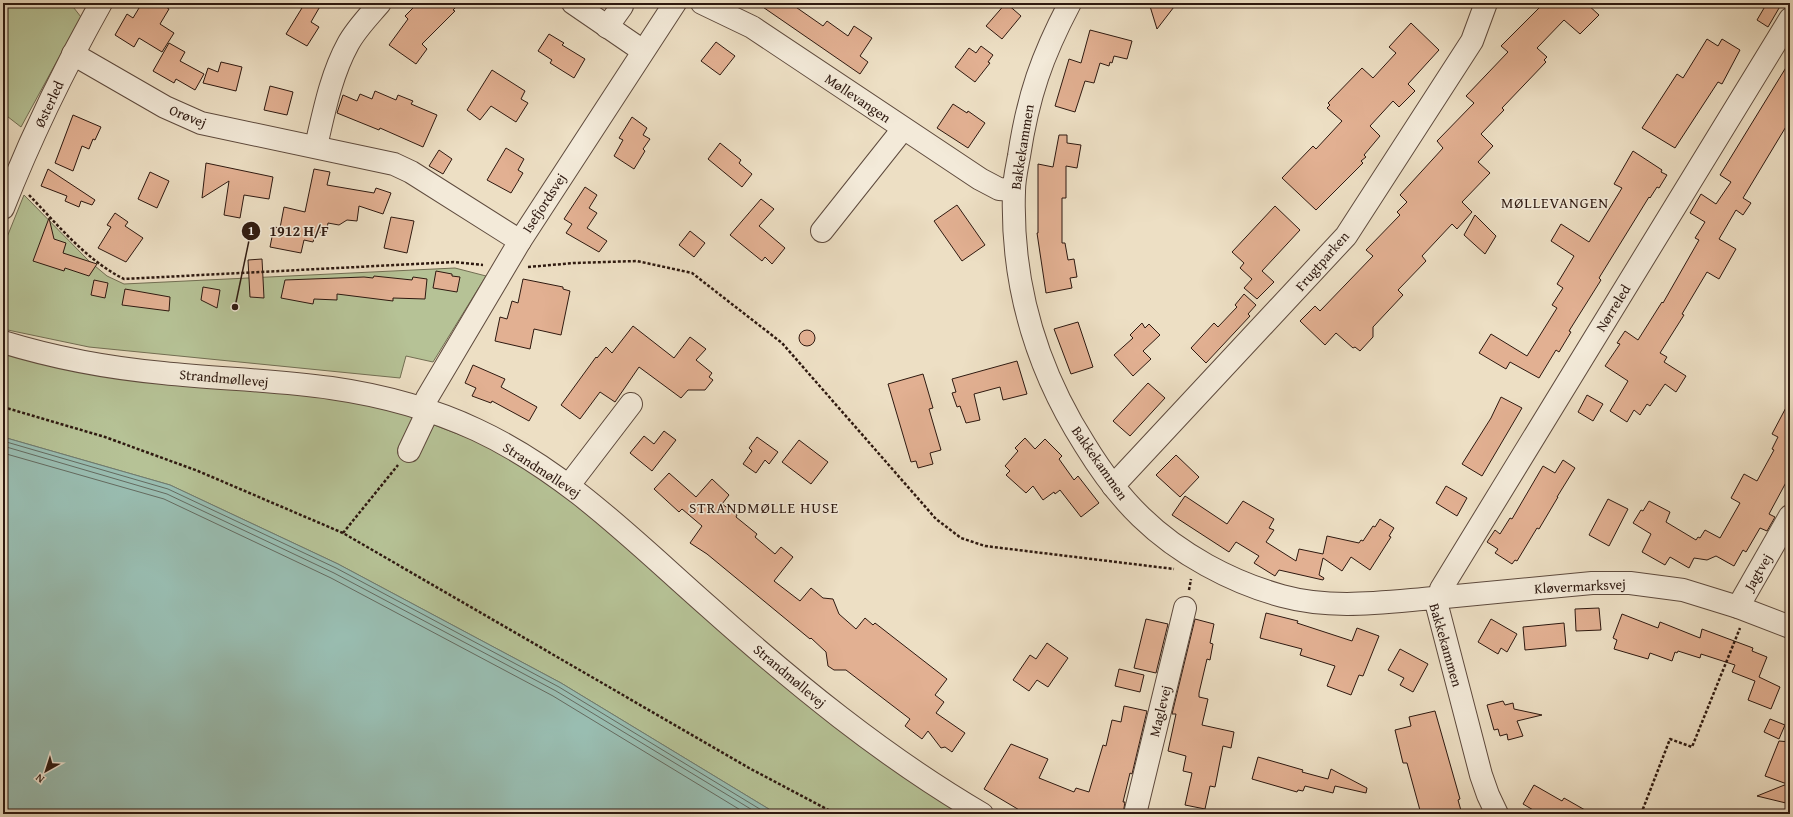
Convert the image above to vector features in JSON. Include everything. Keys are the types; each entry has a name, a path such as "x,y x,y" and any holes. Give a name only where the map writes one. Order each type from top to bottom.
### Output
{"street":[{"name":"Østerled","path":"3,208 15,177 73,54 101,3"},
{"path":"316,146 331,85 348,43 380,3"},
{"path":"573,3 643,51"},
{"name":"Isefjordsvej","path":"409,451 425,410 427,398 520,241 675,3"},
{"name":"Møllevangen","path":"702,3 752,27 903,129 988,184 999,189 1014,190"},
{"name":"Bakkekammen","path":"1070,3 1052,37 1032,90 1021,138 1014,190 1016,244 1021,286 1028,319 1040,358 1058,400 1094,459 1113,486 1142,517 1156,530 1205,563 1224,573 1263,590 1284,596 1312,601 1348,604 1438,598 1480,775 1497,814"},
{"name":"Frugtparken","path":"1113,486 1346,236 1472,41 1486,3"},
{"path":"607,27 622,6"},
{"name":"Nørreled","path":"1438,598 1441,589 1790,19"},
{"name":"Orøvej","path":"73,54 165,107 196,120 211,125 316,146 394,164 411,172 520,241"},
{"path":"822,231 903,129"},
{"name":"Strandmøllevej","path":"3,342 57,357 107,366 159,373 332,388 368,395 425,410 476,430 536,463 569,485 598,508 747,640 832,711 887,752 982,814"},
{"path":"569,485 631,404"},
{"name":"Jagtvej","path":"1743,608 1790,516"},
{"name":"Kløvermarksvej","path":"1438,598 1616,582 1683,590 1743,608 1790,627"},
{"name":"Maglevej","path":"1135,814 1185,608"}],"path":[{"path":"1294,3 1297,6 1321,3"},
{"path":"26,192 90,257 109,272 124,279 454,262 485,266"},
{"path":"532,267 574,263 637,261 692,272 782,344 936,518 961,538 985,546 1190,571 1205,563"},
{"path":"3,407 105,437 198,471 343,533 749,768 836,814"},
{"path":"343,533 409,451"},
{"path":"1641,814 1670,739 1692,747 1743,608"}],"green space":[{"path":"3,3 70,3 81,17 21,127 3,113"},
{"path":"24,195 89,261 107,276 124,284 455,268 486,276 433,362 406,356 400,378 89,347 3,329 3,247"},
{"path":"3,349 381,405 487,445 535,473 964,814 777,814 561,683 338,564 170,485 3,437"}],"water":[{"path":"3,437 170,485 338,564 561,683 777,814 3,814"}],"building":[{"path":"142,3 160,3 169,9 160,24 174,33 162,52 139,38 134,47 115,35 127,14 133,18"},
{"path":"305,3 322,3 311,22 319,27 307,46 286,34"},
{"path":"418,3 460,3 453,10 455,11 422,44 427,49 416,64 389,45 408,19 405,16"},
{"path":"757,3 790,3 823,26 827,21 848,36 854,26 872,38 860,56 868,62 860,74"},
{"path":"1006,3 1021,16 1002,39 986,26"},
{"path":"1149,3 1177,3 1157,29"},
{"path":"1544,3 1586,3 1599,15 1580,34 1564,20 1537,48 1547,57 1544,60 1546,62 1502,108 1504,110 1481,134 1493,146 1478,162 1490,173 1462,202 1472,212 1457,229 1452,224 1422,256 1426,261 1398,290 1403,295 1373,327 1373,337 1360,351 1355,347 1353,348 1336,333 1325,345 1300,321 1315,306 1320,311 1373,256 1366,250 1400,215 1397,212 1407,202 1400,195 1443,148 1437,141 1474,103 1466,96 1508,52 1501,46"},
{"path":"1767,3 1782,3 1768,27 1757,20"},
{"path":"1411,23 1439,50 1408,84 1415,91 1399,107 1393,101 1370,126 1380,136 1364,155 1366,157 1361,161 1363,163 1316,210 1282,178 1313,146 1316,149 1342,121 1327,108 1330,105 1328,103 1362,68 1373,78 1396,53 1389,47"},
{"path":"1090,30 1132,41 1127,59 1114,56 1112,63 1110,62 1109,66 1100,63 1094,83 1085,81 1075,112 1055,106 1069,59 1081,63"},
{"path":"549,34 564,43 562,45 585,59 574,78 550,63 552,60 538,51"},
{"path":"1707,39 1718,46 1722,39 1740,50 1722,84 1718,82 1675,148 1642,128 1677,74 1683,78"},
{"path":"716,42 735,56 720,75 701,61"},
{"path":"169,43 185,52 180,61 204,74 195,90 176,79 174,83 153,71"},
{"path":"981,46 993,55 988,62 990,63 975,82 955,67 969,48 976,53"},
{"path":"1790,61 1790,120 1743,198 1751,203 1743,215 1736,210 1719,239 1736,249 1719,279 1707,272 1682,314 1684,315 1660,353 1667,357 1664,362 1686,376 1676,392 1665,384 1650,406 1647,404 1640,415 1634,410 1627,422 1610,411 1628,381 1605,366 1620,344 1617,343 1625,331 1638,340 1662,302 1663,303 1699,240 1695,238 1705,222 1690,213 1701,194 1716,204 1731,182 1720,175"},
{"path":"221,62 242,67 236,91 203,83 208,68 218,72"},
{"path":"492,70 525,91 521,99 528,103 516,122 491,106 480,120 467,110"},
{"path":"270,86 293,92 287,115 264,110"},
{"path":"375,91 396,100 398,95 413,101 411,104 437,115 423,147 380,128 379,130 337,113 343,95 357,101 360,94 372,99"},
{"path":"953,104 967,113 968,111 985,123 968,148 937,128"},
{"path":"73,115 101,127 95,140 93,139 89,149 82,146 73,171 55,163"},
{"path":"632,117 647,128 643,135 650,139 643,149 645,151 634,169 614,156 623,140 619,138"},
{"path":"1059,135 1067,135 1067,143 1081,145 1077,168 1066,166 1066,198 1062,198 1062,243 1065,243 1068,260 1074,259 1077,277 1070,278 1072,288 1046,293 1037,233 1038,164 1053,167"},
{"path":"720,143 741,160 739,163 752,174 742,187 708,159"},
{"path":"506,148 524,159 518,170 523,173 511,193 487,180"},
{"path":"439,150 452,159 443,174 429,166"},
{"path":"1633,151 1662,170 1661,172 1667,175 1659,188 1657,187 1650,198 1649,197 1599,278 1601,280 1569,331 1571,332 1559,352 1556,350 1539,378 1510,362 1506,369 1479,353 1491,334 1527,356 1557,308 1552,305 1563,288 1557,284 1574,256 1551,241 1561,224 1589,242 1622,188 1614,184"},
{"path":"206,163 273,177 269,199 244,195 240,218 224,215 229,181 202,198"},
{"path":"48,169 95,200 92,205 81,201 79,207 65,201 67,196 41,186"},
{"path":"314,169 330,172 327,185 374,193 376,188 391,193 383,214 359,206 357,221 347,220 339,225 328,223 326,234 316,231 313,242 304,240 301,253 270,247 274,227 280,228 284,207 305,212"},
{"path":"150,172 169,181 157,208 138,199"},
{"path":"585,187 597,195 589,208 597,213 587,228 607,241 599,252 566,233 572,224 564,219"},
{"path":"761,199 774,209 759,226 785,248 772,264 765,257 762,261 730,235"},
{"path":"957,205 985,245 962,261 934,221"},
{"path":"1275,206 1300,230 1262,271 1274,282 1257,299 1244,288 1252,279 1240,268 1244,263 1232,252"},
{"path":"115,213 128,222 125,226 143,238 126,262 98,248 111,227 107,225"},
{"path":"1475,215 1496,236 1485,254 1464,235"},
{"path":"391,217 414,221 407,253 384,248"},
{"path":"49,218 54,239 66,243 63,253 97,264 89,276 65,268 64,271 33,261"},
{"path":"690,231 705,243 694,257 679,245"},
{"path":"262,259 264,298 250,297 248,260"},
{"path":"436,271 460,277 457,292 433,288"},
{"path":"374,276 412,280 413,277 427,279 425,299 393,298 393,301 337,294 337,300 314,299 313,304 281,298 285,280 364,277 373,278"},
{"path":"523,279 563,287 563,289 570,291 561,335 534,329 530,349 495,341 500,317 507,319 512,301 518,303"},
{"path":"94,280 108,283 105,298 91,295"},
{"path":"203,287 220,290 217,308 201,300"},
{"path":"125,289 170,297 169,311 122,305"},
{"path":"1244,294 1256,305 1248,314 1250,316 1206,363 1191,348 1214,323 1218,327 1237,307 1235,305"},
{"path":"1078,322 1093,367 1071,374 1054,329"},
{"path":"1142,323 1145,328 1149,324 1160,335 1143,351 1151,359 1133,376 1114,355 1133,338 1130,335"},
{"path":"633,326 674,358 690,337 706,349 696,360 712,373 709,377 713,380 705,390 688,390 681,398 639,367 615,402 600,392 580,419 561,405 596,357 597,358 606,347 612,353"},
{"path":"804,330 810,330 815,335 813,344 810,346 804,346 799,341 799,335"},
{"path":"1017,361 1027,394 1003,400 1000,387 974,394 980,420 966,423 960,406 957,407 952,393 956,392 952,379"},
{"path":"473,365 505,379 501,387 537,407 529,421 492,401 491,403 472,396 476,388 465,383"},
{"path":"923,374 933,408 929,409 941,450 930,453 933,464 918,468 916,461 911,462 888,384"},
{"path":"1148,383 1165,398 1130,436 1113,421"},
{"path":"1587,395 1603,404 1593,421 1578,412"},
{"path":"1501,397 1522,408 1482,476 1462,464 1491,418"},
{"path":"1790,400 1790,475 1769,514 1775,517 1767,531 1760,528 1746,552 1743,550 1734,566 1716,556 1707,560 1694,558 1689,568 1670,557 1665,565 1642,552 1651,534 1633,523 1649,501 1670,512 1666,522 1696,540 1698,537 1700,538 1705,530 1720,538 1740,503 1731,498 1744,474 1757,481 1774,450 1772,449 1778,437 1772,434"},
{"path":"664,431 676,440 652,471 630,453 644,436 654,444"},
{"path":"757,437 778,452 769,464 765,460 756,473 743,464 752,451 749,448"},
{"path":"1025,438 1035,449 1045,439 1062,456 1059,459 1074,480 1078,476 1099,503 1081,517 1060,490 1055,494 1054,492 1043,500 1033,486 1026,493 1006,475 1010,471 1005,466 1018,451 1015,448"},
{"path":"799,440 828,462 811,484 782,462"},
{"path":"1176,455 1199,477 1180,497 1156,475"},
{"path":"1563,460 1575,468 1539,529 1537,528 1517,561 1515,560 1512,564 1495,553 1498,549 1487,542 1495,530 1500,534 1510,518 1512,519 1543,466 1555,473"},
{"path":"669,473 696,497 712,479 729,495 722,504 737,515 736,517 757,534 755,537 775,554 781,547 793,557 774,581 800,601 811,588 823,598 833,599 839,614 856,629 865,618 873,625 875,623 947,679 935,695 944,702 936,713 965,733 952,752 945,747 941,748 928,731 922,739 905,726 910,719 846,670 834,670 828,666 826,652 811,638 810,639 707,554 690,543 702,526 682,509 679,512 654,489"},
{"path":"1446,486 1467,498 1457,516 1436,503"},
{"path":"1185,496 1227,524 1243,501 1274,519 1269,528 1274,530 1266,542 1296,561 1299,549 1323,554 1327,536 1359,543 1361,540 1363,541 1373,526 1375,527 1380,519 1394,528 1389,536 1391,537 1370,570 1351,557 1342,571 1323,558 1319,575 1324,578 1323,580 1279,570 1275,576 1254,563 1259,556 1236,542 1229,552 1172,515"},
{"path":"1608,499 1628,509 1609,546 1589,535"},
{"path":"1599,608 1601,630 1576,631 1575,609"},
{"path":"1266,613 1298,621 1297,623 1352,641 1357,628 1379,636 1363,676 1359,675 1351,695 1327,686 1335,666 1300,655 1302,649 1260,638"},
{"path":"1622,614 1658,628 1660,622 1700,638 1702,629 1753,648 1752,651 1767,657 1759,677 1780,687 1771,709 1748,700 1755,681 1732,672 1735,665 1701,654 1700,658 1678,651 1677,653 1675,652 1672,661 1650,653 1648,659 1614,649 1617,640 1613,638"},
{"path":"1146,619 1168,624 1156,673 1134,668"},
{"path":"1195,619 1214,624 1210,643 1213,644 1210,660 1207,659 1199,693 1199,697 1208,699 1202,725 1234,732 1231,748 1223,746 1215,787 1210,786 1205,809 1185,805 1192,773 1183,771 1186,756 1168,751 1176,714 1172,714"},
{"path":"1491,619 1517,634 1507,652 1501,648 1498,654 1478,642"},
{"path":"1564,623 1566,646 1525,650 1523,627"},
{"path":"1047,643 1068,658 1048,687 1037,680 1029,691 1013,680 1030,655 1036,659"},
{"path":"1400,649 1428,664 1413,692 1400,685 1404,678 1388,670"},
{"path":"1119,669 1144,675 1140,692 1115,686"},
{"path":"1503,701 1505,705 1513,703 1514,709 1542,715 1517,721 1523,736 1508,740 1507,734 1500,736 1498,729 1494,730 1487,705"},
{"path":"1124,706 1147,711 1132,774 1130,773 1123,802 1125,802 1123,814 1026,814 984,789 1011,744 1048,759 1039,778 1074,792 1076,788 1089,792 1103,745 1106,746 1112,720 1121,722"},
{"path":"1435,711 1460,799 1458,800 1462,814 1421,814 1407,763 1403,763 1395,730 1411,726 1409,717"},
{"path":"1770,719 1785,725 1779,739 1764,732"},
{"path":"1779,741 1790,742 1790,804 1757,796 1787,784 1765,776"},
{"path":"1258,757 1328,779 1331,769 1367,788 1366,793 1335,786 1333,793 1305,786 1303,791 1298,790 1297,792 1252,779"},
{"path":"1534,785 1562,801 1564,798 1592,814 1540,814 1523,804"}],"place":[{"name":"1912 H/F","path":"235,307"}],"district":[{"name":"MØLLEVANGEN","path":"1555,203"},
{"name":"STRANDMØLLE HUSE","path":"764,508"}]}
